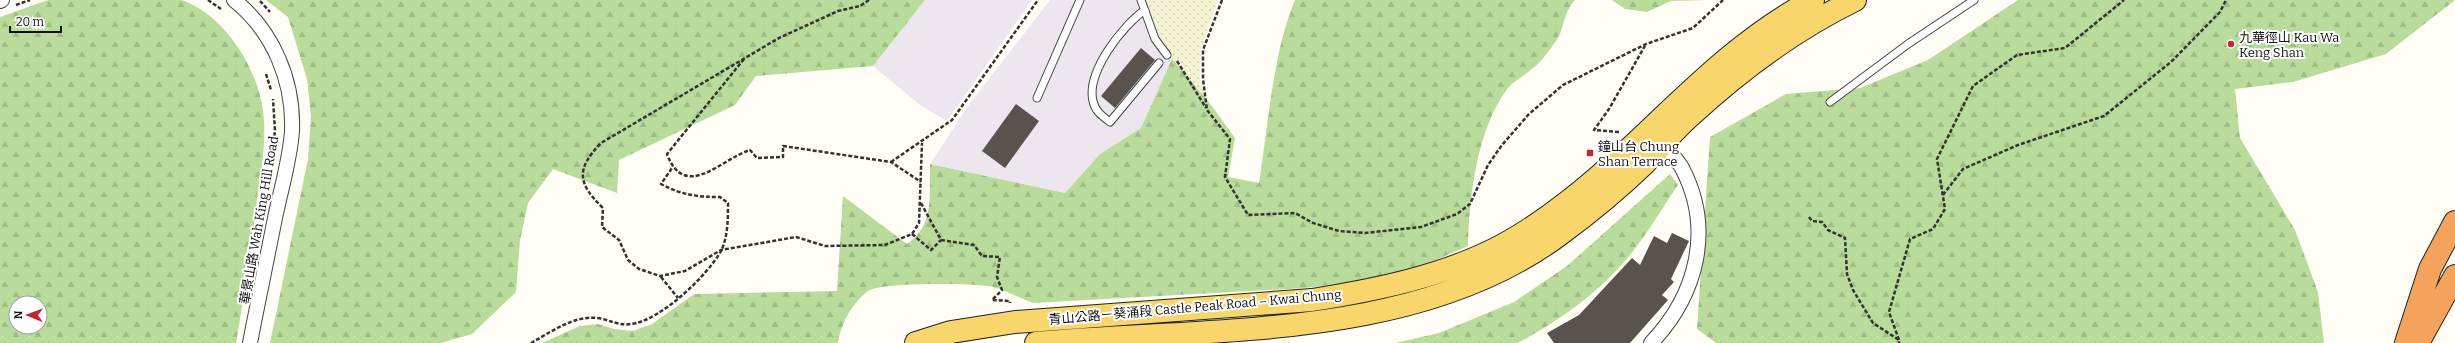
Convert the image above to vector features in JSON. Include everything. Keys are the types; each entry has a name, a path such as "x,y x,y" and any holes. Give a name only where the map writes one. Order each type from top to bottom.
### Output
{"highway":[{"path":"2418,343 2427,307 2430,270 2455,222"},
{"path":"2406,343 2427,307 2455,276"}],"main road":[{"name":"青山公路－葵涌段 Castle Peak Road – Kwai Chung","path":"1036,343 1318,322 1389,309 1443,294 1497,273 1558,236 1630,177 1656,137 1727,57 1768,27 1813,0"},
{"name":"青山公路－葵涌段 Castle Peak Road – Kwai Chung","path":"916,343 951,332 983,326 1312,300 1350,294 1414,279 1477,257 1526,231 1590,183 1656,137 1690,116 1764,54 1807,25 1855,0"}],"street":[{"name":"華景山路 Wah King Hill Road","path":"234,0 254,18 275,50 287,83 292,115 289,150 250,343"},
{"path":"1651,343 1682,303 1695,271 1698,241 1693,196 1682,167 1656,137"}],"lane":[{"path":"1037,98 1080,0"},
{"path":"1141,0 1155,39 1167,55"},
{"path":"1830,102 1908,44 1974,0"},
{"path":"1145,10 1132,18 1106,52 1095,77 1092,100 1098,112 1110,122 1159,62"}],"path":[{"path":"208,0 224,12"},
{"path":"869,0 860,6 838,11 779,38 746,56 601,143 588,156 582,170 583,185 603,208 602,227 619,240 628,260 639,269 660,276 685,271 721,250 796,237 826,246 885,245 912,234 919,222 921,203 922,143"},
{"path":"890,162 922,143 952,120 1038,0"},
{"path":"1222,0 1203,50 1203,79 1207,110 1230,139 1225,177 1248,215 1295,213 1313,223 1339,231 1365,233 1394,232 1421,227 1457,214 1470,204 1488,166 1529,114 1562,85 1646,44 1693,28 1723,0"},
{"path":"1899,342 1889,312 1910,239 1933,229 1945,209 1937,159 1973,86 2017,55 2065,48 2124,0"},
{"path":"1943,196 1963,169 2018,145 2104,116 2170,62 2220,12 2226,0"},
{"path":"1624,135 1617,130 1594,130 1609,109 1646,44"},
{"path":"746,56 666,154 672,168 681,174 696,177 711,172 737,154 750,150 757,158 783,157 783,146 890,162 921,183"},
{"name":"華景山路 Wah King Hill Road","path":"265,71 273,96 275,131 270,165"},
{"path":"531,343 564,325 580,320 598,318 616,324 631,324 648,319 691,289 721,250 728,223 728,203 720,197 690,196 674,192 661,184 672,168"},
{"path":"921,203 941,240"},
{"path":"1809,217 1812,221 1822,222 1828,230 1845,238 1847,274 1852,290 1873,323 1899,342"},
{"path":"912,234 931,250 941,240"},
{"path":"941,240 974,245 982,256 1000,256 997,277 1002,290 992,300 1010,301 1010,305"},
{"path":"660,276 678,298"}],"shaded area":[{"path":"925,0 1032,0 947,121 920,105 873,66"},
{"path":"1050,0 1146,0 1160,36 1172,59 1141,128 1100,154 1065,193 930,164 968,106"},
{"path":"1146,0 1218,0 1201,49 1200,79 1206,103 1172,59 1160,36"}],"green space":[{"path":"48,0 182,0 198,8 214,19 239,49 249,66 257,85 262,103 264,143 262,165 247,276 236,343 0,343 0,17"},
{"path":"266,0 925,0 873,66 756,76 735,105 619,160 617,193 553,169 528,203 520,240 516,292 472,334 441,343 270,343 308,159 311,116 307,79 288,17"},
{"path":"1295,0 1575,0 1568,11 1559,36 1545,56 1537,65 1508,88 1497,104 1482,143 1477,164 1470,206 1468,246 1429,263 1368,280 1305,288 1033,303 993,287 984,286 929,284 876,288 868,291 852,307 842,328 838,343 542,343 580,326 598,324 614,329 633,331 652,324 694,294 837,291 843,196 907,244 916,236 926,219 930,198 930,164 1065,193 1100,154 1141,128 1172,59 1208,101 1235,138 1228,177 1259,183 1276,66 1281,42"},
{"path":"1612,0 1707,0 1671,1 1647,12 1625,9"},
{"path":"2018,0 2455,0 2386,54 2293,82 2235,89 2240,138 2295,230 2318,292 2324,343 1716,343 1697,329 1710,137 1786,94 1860,88 1928,60"},
{"path":"1670,174 1678,185 1637,247 1606,281 1578,305 1549,325 1518,343 1395,343 1439,333 1514,302 1567,266"}],"building":[{"path":"1141,48 1155,60 1115,108 1101,96"},
{"path":"1016,104 1039,121 1005,168 982,151"},
{"path":"1672,233 1689,241 1671,279 1674,282 1662,295 1668,300 1630,343 1554,343 1547,333 1579,315 1632,258 1640,265 1654,236 1667,243"}],"place":[{"name":"九華徑山 Kau Wa Keng Shan","path":"2231,44"},
{"name":"鐘山台 Chung Shan Terrace","path":"1590,153"}]}
